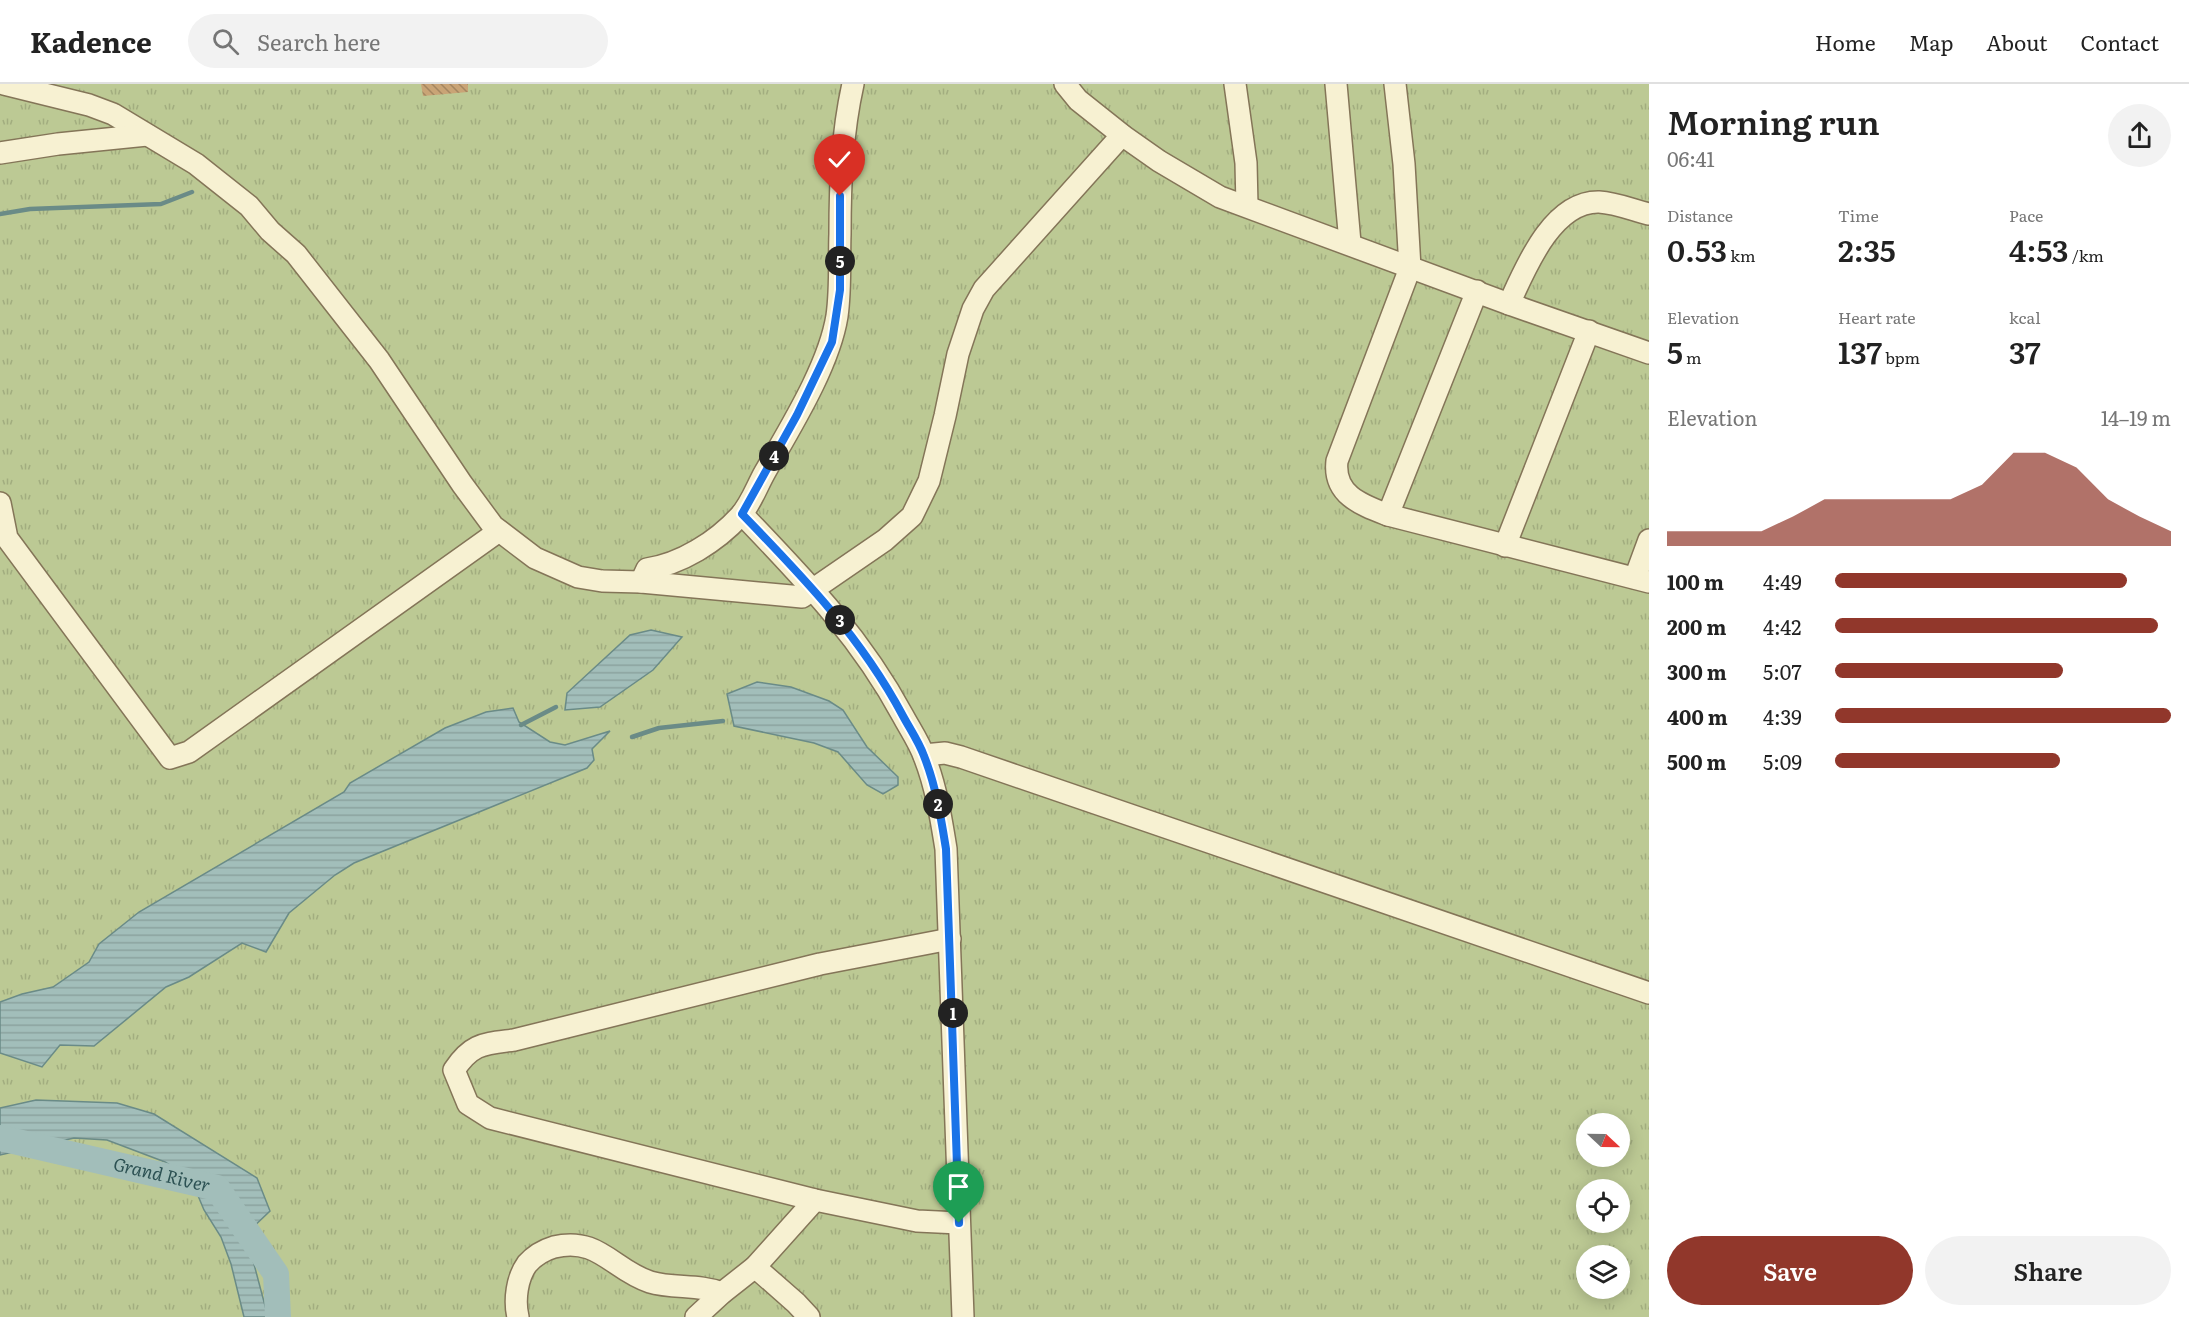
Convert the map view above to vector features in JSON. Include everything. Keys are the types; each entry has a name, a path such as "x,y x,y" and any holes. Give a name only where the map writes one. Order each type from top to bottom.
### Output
{"lane":[{"path":"4,84 89,105 113,114 196,164 249,206 270,231 296,254 379,360 493,526 536,558 578,577 602,581 756,591 802,597 885,540 912,516 929,481 945,416 952,374 966,326 984,289 1122,135"},
{"path":"641,582 646,569 663,567 681,559 723,531 742,514 797,415 832,342 840,290 842,147 846,112 853,84"},
{"path":"1065,84 1078,100 1122,135 1159,161 1220,197 1649,353"},
{"path":"1235,84 1246,163 1247,206"},
{"path":"1336,84 1350,243"},
{"path":"1395,84 1404,164 1410,268 1337,461 1337,480 1343,490 1362,505 1388,515 1642,580 1649,540"},
{"path":"0,153 58,144 147,135"},
{"path":"1509,304 1528,262 1546,232 1578,207 1598,202 1649,214"},
{"path":"1388,515 1476,291"},
{"path":"1504,546 1589,331"},
{"path":"0,503 7,538 170,758 189,752 499,531"},
{"path":"742,514 815,590 869,660 892,696 924,755 937,797 946,849 963,1317"},
{"path":"924,755 945,753 961,757 1649,993"},
{"path":"950,939 819,964 526,1037 488,1044 470,1049 454,1071 468,1104 490,1118 815,1200 917,1221 959,1223"},
{"path":"696,1317 722,1293 755,1268 815,1200"},
{"path":"518,1317 518,1288 521,1273 532,1258 548,1249 568,1244 592,1248 646,1281 662,1285 709,1288 722,1293"},
{"path":"755,1268 809,1317"}],"green space":[{"path":"0,84 1649,84 1649,1317 0,1317"}],"water":[{"path":"651,630 682,637 653,670 600,707 565,710 567,693 630,635"},
{"path":"757,682 791,687 829,701 843,710 867,747 898,777 898,785 883,794 867,785 838,752 814,743 734,726 727,694"},
{"path":"513,708 519,722 550,742 565,745 610,731 592,749 594,760 587,768 354,863 335,875 289,913 266,952 242,943 189,977 166,987 94,1046 60,1045 42,1067 0,1053 0,1002 53,987 89,962 99,944 139,912 344,792 350,783 445,728 486,712"},
{"path":"36,1100 117,1103 154,1114 257,1178 270,1211 246,1234 268,1317 244,1317 231,1264 221,1237 204,1210 191,1179 165,1162 107,1140 74,1138 0,1155 0,1108"}],"building":[{"path":"421,84 468,84 468,92 423,96"}],"waterway":[{"path":"0,214 30,209 161,204 192,192"},
{"path":"521,725 556,707"},
{"path":"632,737 659,728 723,721"},
{"name":"Grand River","path":"0,1138 217,1188 276,1274 278,1317"}],"route":[{"path":"840,196 840,290 832,342 797,415 742,514 815,590 847,628 892,696 924,755 937,797 946,849 959,1223"}]}
